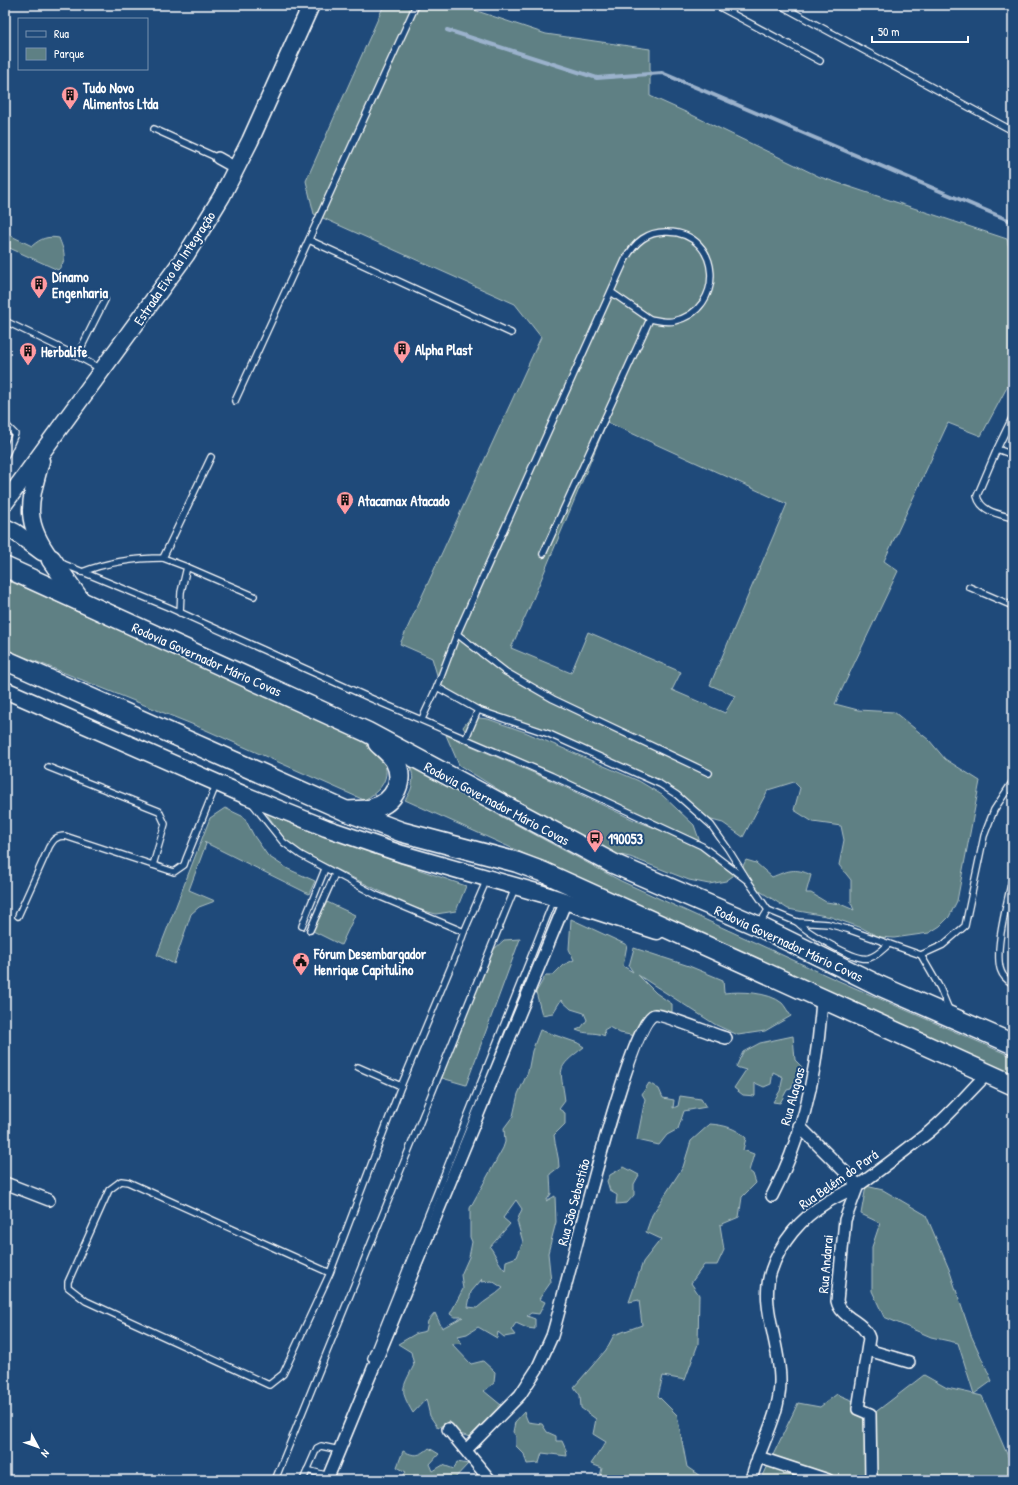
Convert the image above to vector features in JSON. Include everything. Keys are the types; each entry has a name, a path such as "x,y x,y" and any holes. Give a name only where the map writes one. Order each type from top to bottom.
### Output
{"highway":[{"path":"51,559 82,603"},
{"name":"Rodovia Governador Mário Covas","path":"5,567 367,732 612,864 758,926 880,986 1011,1041"},
{"path":"5,660 346,811 402,832 530,867 693,939 1013,1085"},
{"path":"346,811 368,810 381,805 390,798 399,784 398,769 394,760 367,732"}],"main road":[{"name":"Estrada Eixo da Integração","path":"7,497 43,452 186,256 222,196 256,128 311,5"},
{"name":"Estrada Eixo da Integração","path":"43,452 32,496 30,512 36,538 51,559"},
{"path":"5,527 30,542 51,559"},
{"path":"5,690 247,796 326,828 369,843 560,899 650,929 693,939"}],"street":[{"path":"218,158 236,168"},
{"path":"325,1478 560,899"},
{"name":"Rua Alagoas","path":"772,1196 790,1158 817,1058 822,998"},
{"name":"Rua São Sebastião","path":"466,1450 520,1395 537,1369 552,1336 621,1085 643,1026 651,1016 659,1015 726,1038"},
{"name":"Rua Belém do Pará","path":"751,1480 776,1407 780,1381 779,1353 769,1308 768,1290 770,1272 778,1252 801,1223 826,1203 858,1185 929,1131 987,1074"},
{"path":"799,1126 858,1185"},
{"path":"5,1183 49,1200"},
{"name":"Rua Andarai","path":"858,1185 845,1220 837,1300 842,1312 867,1334 868,1350 858,1409 870,1414 871,1480"},
{"path":"868,1350 909,1362"},
{"path":"448,1429 490,1480"},
{"path":"758,1457 828,1480"}],"lane":[{"path":"236,401 416,5"},
{"path":"716,5 820,61"},
{"path":"780,5 1013,131"},
{"path":"154,129 218,158"},
{"path":"422,719 437,687 457,634 624,260 632,248 644,236 661,232 672,232 687,235 696,241 710,264 712,276 708,294 695,310 684,318 673,322 650,319 611,292"},
{"path":"309,240 511,333"},
{"path":"77,356 105,300"},
{"path":"543,554 650,319"},
{"path":"5,321 103,370"},
{"path":"1013,416 977,496 979,504 983,508 1013,518"},
{"path":"5,424 15,434 5,457"},
{"path":"997,449 1013,455"},
{"path":"163,558 211,457"},
{"path":"82,572 102,564 144,558 163,558 254,596"},
{"path":"51,559 180,613 370,698 552,776 702,846 748,881"},
{"path":"180,613 187,567"},
{"path":"969,587 1013,606"},
{"path":"457,634 506,672 553,699 708,773"},
{"path":"437,687 478,710 549,734 640,775 677,795 711,825 768,910 797,922 828,924 921,955 940,988 952,1017"},
{"path":"466,738 478,710"},
{"path":"48,767 159,811 165,824 153,865"},
{"path":"921,955 943,945 966,926 984,836 994,810 1013,781"},
{"path":"18,916 49,847 53,840 59,836 65,836 174,872 184,865 217,783"},
{"path":"247,796 283,842 325,869 376,895 464,932"},
{"path":"302,926 325,869"},
{"path":"310,930 335,874"},
{"path":"1013,874 998,956 1000,970 1007,981 1013,984"},
{"path":"330,1273 128,1182 121,1181 109,1190 68,1282 68,1287 86,1301 269,1385 283,1374 330,1273 401,1086 487,878"},
{"path":"275,1480 516,886"},
{"path":"315,895 324,899"},
{"path":"307,1470 325,1478 335,1449 560,899"},
{"path":"758,926 768,910"},
{"path":"797,922 803,928 836,948 854,956 867,958 880,952 889,944"},
{"path":"358,1067 401,1086"},
{"path":"303,1480 317,1448 321,1446 335,1449"}],"green space":[{"path":"384,5 459,5 546,34 650,49 650,96 820,177 1007,239 1013,265 1013,376 981,436 948,423 884,561 898,571 835,704 858,710 894,712 929,740 945,759 980,781 957,901 949,917 940,926 929,933 894,938 879,937 862,928 831,917 788,909 755,888 741,870 746,860 756,863 772,877 791,871 800,871 811,875 806,893 811,893 826,902 840,904 854,910 851,903 851,880 839,865 844,840 841,826 813,822 794,810 800,788 794,782 768,790 743,837 723,823 700,817 661,786 538,728 458,699 440,685 432,658 400,644 541,337 515,304 314,214 306,181","holes":["607,422 787,504 710,685 735,696 725,713 672,690 681,672 588,632 571,673 511,648"]},
{"path":"5,233 32,246 45,238 59,238 64,255 61,266 58,270 5,246"},
{"path":"5,579 364,740 380,755 386,771 385,779 374,794 364,800 199,727 5,649"},
{"path":"471,717 488,719 525,732 639,781 662,795 694,825 701,845 607,798 515,756 469,738 463,727"},
{"path":"446,735 550,780 634,820 691,842 741,870 726,881 709,884 689,880 630,857 593,849 459,765"},
{"path":"409,761 502,817 621,881 830,977 1013,1057 1013,1074 405,800 411,790 413,781"},
{"path":"225,808 244,817 254,836 268,856 288,869 315,881 309,894 204,842 206,844 189,890 215,901 199,907 191,914 174,964 157,955 210,818"},
{"path":"266,813 307,830 466,886 456,911 436,914 414,908 299,851 289,845"},
{"path":"327,902 355,915 341,945 311,930"},
{"path":"571,919 627,945 623,966 633,972 629,966 634,948 689,966 723,980 724,993 754,993 776,999 783,1004 791,1016 765,1031 738,1035 716,1025 638,975 656,993 672,1004 672,1012 640,1020 640,1027 636,1036 620,1033 609,1027 604,1030 605,1036 576,1030 581,1028 587,1020 584,1013 571,1009 561,1000 553,1013 542,1015 536,992 546,975 553,975 563,965 574,960 569,949"},
{"path":"520,939 466,1085 435,1076 492,951 504,940"},
{"path":"540,1030 578,1043 584,1047 568,1060 564,1065 561,1075 565,1101 559,1109 565,1113 565,1124 554,1135 559,1167 550,1174 551,1194 546,1201 555,1196 556,1222 548,1253 551,1282 539,1299 545,1302 539,1314 531,1313 527,1316 535,1319 535,1329 527,1328 516,1323 511,1330 515,1335 504,1337 498,1332 497,1338 478,1327 467,1334 458,1336 461,1343 452,1344 471,1364 483,1361 495,1372 494,1383 484,1391 501,1405 497,1414 470,1437 460,1434 449,1421 438,1428 430,1416 426,1399 413,1413 404,1394 404,1389 414,1365 411,1352 398,1344 417,1333 426,1331 428,1321 435,1313 442,1328 463,1317 454,1317 450,1314 463,1289 461,1275 469,1257 472,1242 470,1237 470,1208 503,1148 505,1142 504,1128 513,1116 518,1094 528,1072 532,1051","holes":["516,1200 522,1209 517,1221 523,1242 517,1257 506,1261 505,1270 490,1247 510,1224 503,1218","482,1279 481,1282 492,1281 503,1288 477,1308 468,1307 471,1292"]},
{"path":"793,1036 795,1060 803,1068 802,1078 796,1079 791,1089 787,1090 780,1103 773,1102 780,1091 783,1077 773,1072 771,1084 764,1087 755,1083 755,1096 743,1095 734,1088 746,1070 736,1067 743,1052 760,1043"},
{"path":"649,1083 659,1089 663,1098 674,1100 673,1108 678,1106 680,1096 701,1099 706,1107 684,1111 678,1129 667,1135 659,1145 637,1140 645,1099 642,1094"},
{"path":"710,1124 730,1128 746,1138 743,1150 754,1154 749,1171 753,1174 756,1183 742,1197 739,1217 720,1225 724,1250 717,1265 704,1265 691,1283 699,1295 698,1344 685,1380 663,1376 658,1396 677,1415 687,1467 700,1476 700,1480 599,1480 602,1468 591,1464 606,1442 593,1434 596,1419 581,1408 580,1395 574,1387 606,1350 614,1335 642,1325 639,1300 629,1302 643,1262 661,1239 646,1232 652,1215 683,1167 691,1141"},
{"path":"624,1167 639,1175 634,1184 634,1195 627,1203 616,1204 617,1195 610,1191 607,1181 610,1175"},
{"path":"866,1186 883,1190 926,1215 949,1269 971,1335 992,1381 974,1394 958,1343 931,1337 884,1317 872,1291 872,1247 880,1223 861,1214"},
{"path":"924,1375 947,1388 982,1396 1013,1468 1013,1480 761,1480 798,1403 820,1407 837,1394 877,1411"},
{"path":"524,1412 528,1422 542,1424 547,1432 556,1436 556,1441 562,1441 567,1456 542,1453 539,1463 527,1464 524,1454 516,1446 516,1436 513,1432 515,1422"},
{"path":"429,1448 439,1454 430,1464 433,1471 443,1465 454,1469 457,1462 468,1464 453,1480 400,1480 406,1472 397,1467 403,1451 416,1455"}],"waterway":[{"path":"447,30 597,78 662,73 1013,222"}],"place":[{"name":"Tudo Novo Alimentos Ltda","path":"70,110"},
{"name":"Dínamo Engenharia","path":"39,299"},
{"name":"Alpha Plast","path":"402,364"},
{"name":"Herbalife","path":"28,366"},
{"name":"Atacamax Atacado","path":"345,515"},
{"name":"190053","path":"595,853"},
{"name":"Fórum Desembargador Henrique Capitulino","path":"301,976"}]}
